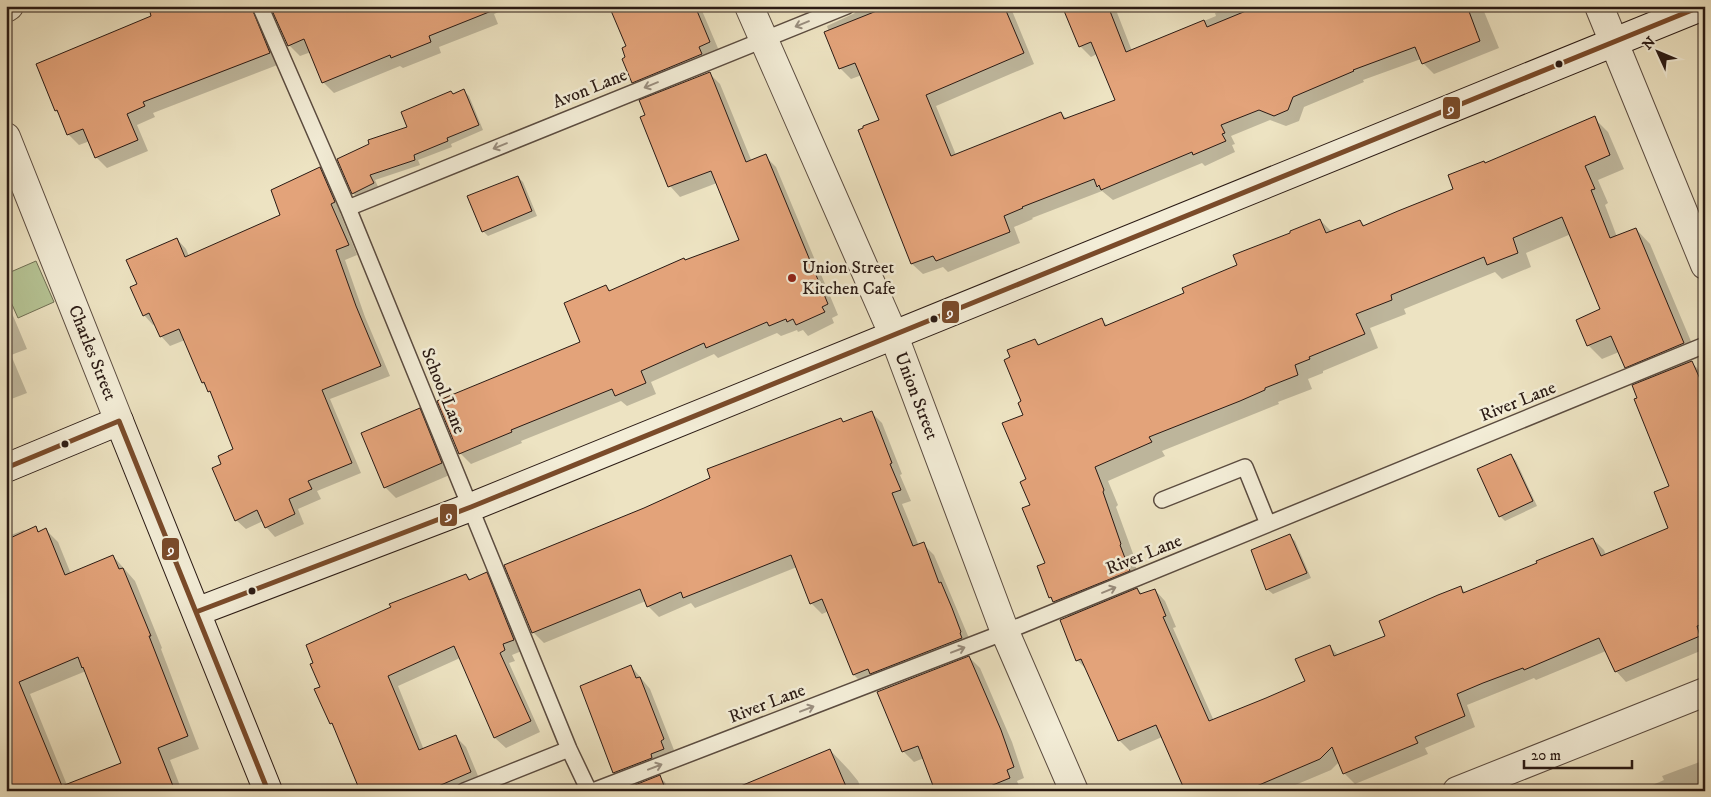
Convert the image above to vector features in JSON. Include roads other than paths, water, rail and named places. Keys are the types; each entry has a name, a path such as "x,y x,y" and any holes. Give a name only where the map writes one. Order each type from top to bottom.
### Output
{"street":[{"name":"Union Street","path":"749,6 894,336 1005,632 1074,791"},
{"path":"1599,6 1705,265"},
{"path":"196,612 470,507 1703,6"},
{"name":"Charles Street","path":"6,137 268,791"},
{"path":"6,468 119,421"},
{"path":"1457,791 1705,692"}],"lane":[{"name":"School Lane","path":"260,6 348,208 569,749 589,791"},
{"name":"Avon Lane","path":"348,208 847,6"},
{"name":"River Lane","path":"593,791 1005,632 1705,346"},
{"path":"1162,500 1245,467 1268,524"},
{"path":"464,791 569,749"}],"place":[{"name":"Union Street Kitchen Cafe","path":"792,278"}]}
